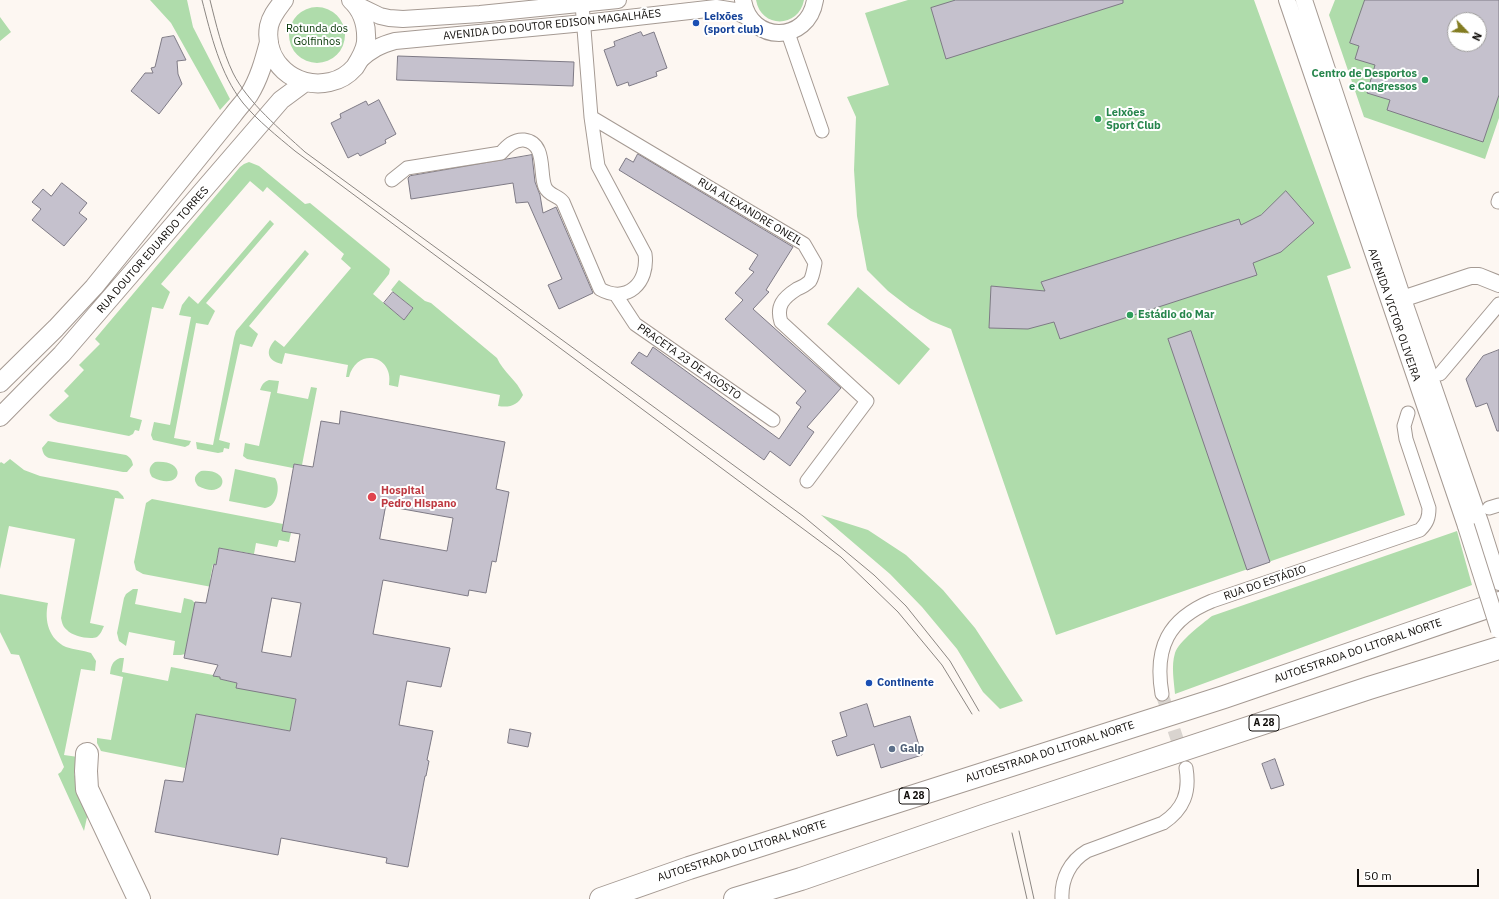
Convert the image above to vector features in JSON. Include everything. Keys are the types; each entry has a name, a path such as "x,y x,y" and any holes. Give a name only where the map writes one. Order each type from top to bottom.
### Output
{"highway":[{"name":"AUTOESTRADA DO LITORAL NORTE","path":"601,899 704,863 1224,697 1499,603"},
{"name":"A 28","path":"735,899 801,879 986,815 1369,688 1499,648"},
{"path":"87,754 87,788 139,899"},
{"path":"755,899 801,879"}],"main road":[{"name":"AVENIDA DO DOUTOR EDISON MAGALHÃES","path":"284,0 275,11 269,26 269,42 273,56 280,68 291,77 304,83 320,85 336,81 350,74 360,60 365,46 366,31 363,17 353,2"},
{"name":"RUA DOUTOR EDUARDO TORRES","path":"0,383 56,328 94,287 248,96 263,67 269,42"},
{"name":"RUA DOUTOR EDUARDO TORRES","path":"0,416 62,354 281,100 292,90 304,83"}],"street":[{"name":"AVENIDA DO DOUTOR EDISON MAGALHÃES","path":"353,2 380,16 403,19 487,13 618,0"},
{"path":"743,0 744,8 748,17"},
{"path":"815,0 812,11 806,21 788,33 822,131"},
{"name":"AVENIDA VICTOR OLIVEIRA","path":"1287,0 1396,301 1473,524 1499,582"},
{"name":"AVENIDA VICTOR OLIVEIRA","path":"1304,0 1396,301"},
{"path":"392,180 407,168 501,153 516,141 525,140 531,143 540,153 545,186 550,194 560,198 564,202 600,289 608,293 616,294 626,293 635,288 645,270 647,262 646,254 598,166 591,117 582,4"},
{"name":"AVENIDA DO DOUTOR EDISON MAGALHÃES","path":"360,60 382,44 395,41 584,23 716,8 735,11 748,17 756,26 765,31 788,33"},
{"name":"RUA ALEXANDRE ONEIL","path":"591,117 804,244 815,262 810,280 805,286 796,290 781,304 779,310 781,322 867,401 807,481"},
{"path":"1396,301 1471,276 1479,276 1499,284"},
{"name":"PRACETA 23 DE AGOSTO","path":"616,294 635,324 773,420"},
{"path":"1440,374 1499,304"},
{"name":"RUA DO ESTÁDIO","path":"1162,694 1159,667 1161,653 1172,630 1192,611 1212,601 1420,530 1426,524 1429,518 1429,508 1404,426 1408,413"},
{"name":"AVENIDA VICTOR OLIVEIRA","path":"1473,524 1499,630"},
{"path":"1062,899 1064,881 1068,870 1079,855 1163,823 1178,811 1183,802 1187,789 1186,768"}],"green space":[{"path":"150,0 187,0 193,27 230,99 220,110 171,23"},
{"path":"756,0 804,0 801,9 795,16 788,20 780,21 772,20 765,16 759,9"},
{"name":"Estádio do Mar","path":"908,0 1254,0 1351,268 1327,276 1405,515 1056,635 951,329 931,321 910,308 888,291 867,270 857,216 854,170 856,117 847,97 889,85 865,13"},
{"name":"Centro de Desportos e Congressos","path":"1335,0 1499,0 1499,118 1485,159 1364,117 1329,15"},
{"name":"Rotunda dos Golfinhos","path":"311,7 323,7 333,11 341,19 345,29 345,41 341,51 333,59 323,63 311,63 301,59 293,51 289,41 289,29 293,19 301,11"},
{"path":"0,17 11,32 0,41"},
{"path":"249,162 259,166 305,204 310,203 390,269 389,274 373,294 404,320 413,308 391,290 399,280 425,301 431,303 497,358 503,368 514,380 523,395 519,401 506,407 498,406 500,395 400,375 398,387 389,385 389,375 386,367 381,361 374,358 366,358 359,361 353,368 349,377 346,377 348,365 285,353 282,364 273,361 269,355 269,352 275,340 284,347 351,268 341,259 344,254 267,187 263,192 250,181 161,284 170,292 163,309 152,307 130,417 142,420 139,431 135,430 133,434 129,436 58,422 53,419 49,415 69,396 64,391 84,370 79,365 100,344 95,339 240,167"},
{"path":"270,220 274,224 206,303 215,311 208,325 196,323 174,438 191,441 189,445 185,447 153,440 151,435 154,422 170,425 191,317 179,315 182,305 189,296 198,304"},
{"path":"305,250 309,254 249,326 258,334 252,347 240,344 219,440 230,443 229,449 224,448 223,452 218,453 197,449 196,442 213,445 236,331"},
{"path":"858,287 930,349 899,385 827,324"},
{"path":"269,380 279,381 277,393 308,399 311,387 317,388 302,465 294,464 293,468 247,459 243,456 245,443 259,446 271,392 260,390 263,384"},
{"path":"48,441 126,455 131,459 133,465 127,472 123,472 49,458 44,454 42,448"},
{"path":"10,459 24,470 40,476 118,491 123,496 124,499 115,498 90,623 104,626 97,637 86,638 77,636 65,628 61,620 75,539 9,526 0,569 0,463 1,462 4,464"},
{"path":"155,462 166,462 173,465 178,474 170,481 162,481 152,477 150,469 151,465"},
{"path":"235,469 275,478 278,486 277,496 269,507 265,508 229,501"},
{"path":"201,471 211,471 218,474 222,478 220,487 215,490 208,490 198,486 195,482 195,478"},
{"path":"152,499 283,524 282,531 291,533 289,542 279,540 277,547 256,543 254,554 219,548 217,558 218,565 213,564 210,580 227,584 217,588 143,574 136,570 134,562 146,503"},
{"path":"821,515 868,530 906,555 943,590 975,628 1023,701 1000,709 983,692 957,649 922,607 890,574"},
{"path":"1457,531 1472,585 1175,694 1173,668 1177,648 1186,638 1212,616"},
{"path":"133,589 138,589 135,604 181,613 184,598 192,600 195,603 185,654 173,655 175,641 129,632 126,646 119,641 117,633 124,598 126,594"},
{"path":"0,594 48,603 47,623 55,639 66,647 91,653 96,661 95,671 81,669 64,755 78,757 74,774 89,808 84,831 58,774 64,767 19,655 11,654 0,632"},
{"path":"120,658 124,658 122,672 168,681 171,667 213,675 220,677 220,679 296,699 290,731 196,714 189,750 203,769 186,765 185,768 101,751 97,743 97,738 111,740 123,677 110,674 112,664"}],"building":[{"path":"956,0 1123,0 1123,3 946,59 931,8"},
{"name":"Centro de Desportos e Congressos","path":"1365,0 1499,0 1499,95 1483,142 1387,110 1390,100 1367,93 1375,65 1355,59 1359,46 1350,43"},
{"path":"641,32 643,36 654,32 667,68 656,72 657,76 629,86 628,82 617,86 604,50 615,46 614,42"},
{"path":"174,36 186,60 177,61 178,74 182,84 159,114 131,91 145,73 153,73 151,68 155,67 162,38"},
{"path":"398,56 574,62 573,86 397,80"},
{"path":"379,100 396,134 385,140 386,143 360,156 358,153 348,158 331,123 341,118 340,114 366,101 368,105"},
{"path":"638,154 793,247 766,290 769,292 753,309 841,388 807,427 814,432 790,466 770,451 764,460 631,363 639,352 647,357 653,347 779,439 801,407 796,403 806,391 725,319 743,300 735,293 754,272 749,269 758,255 619,170 626,158 633,162"},
{"path":"532,155 535,182 540,195 543,213 556,207 593,293 559,309 548,285 562,279 528,202 516,203 513,183 411,199 408,178 410,176"},
{"path":"62,183 87,203 79,213 87,219 64,246 32,220 41,209 32,202 43,189 51,196"},
{"path":"1286,191 1314,223 1281,252 1253,263 1257,275 1060,339 1054,322 1028,329 989,328 991,286 1045,291 1041,282 1239,219 1241,225 1261,215"},
{"path":"393,292 413,308 404,320 384,303"},
{"path":"1191,331 1270,562 1247,570 1168,339"},
{"path":"1499,350 1499,431 1497,431 1487,403 1476,407 1466,379 1483,356"},
{"path":"341,411 505,442 496,489 509,492 496,562 492,561 486,593 469,590 468,596 383,580 373,634 450,648 441,687 407,681 399,725 433,731 427,760 429,761 408,867 386,863 387,858 281,838 278,855 155,832 165,780 183,782 196,714 290,731 296,699 236,688 237,683 213,676 218,665 184,658 195,602 206,603 219,548 295,562 300,534 282,531 294,464 313,467 321,421 339,424","holes":["386,506 453,518 447,551 380,539","272,598 301,603 291,657 262,652"]},
{"path":"867,704 874,727 910,716 922,755 881,768 874,744 837,756 832,741 847,736 840,713"},
{"path":"510,729 531,733 528,747 508,743"},
{"path":"1275,759 1284,785 1271,789 1262,764"}],"tunnel":[{"path":"1162,694 1183,757"}],"tram line":[{"path":"202,0 217,54 228,80 243,103 261,122 295,151 841,557 898,612 942,665 972,714"},
{"path":"210,0 222,46 239,84 266,116 286,135 305,152 803,516 874,575 906,606 950,661 979,711"},
{"path":"1019,831 1034,899"},
{"path":"1012,833 1027,899"}],"place":[{"name":"Leixões (sport club)","path":"696,23"},
{"name":"Centro de Desportos e Congressos","path":"1425,80"},
{"name":"Leixões Sport Club","path":"1098,119"},
{"name":"Estádio do Mar","path":"1130,315"},
{"name":"Hospital Pedro Hispano","path":"372,497"},
{"name":"Continente","path":"869,683"},
{"name":"Galp","path":"892,749"}]}
